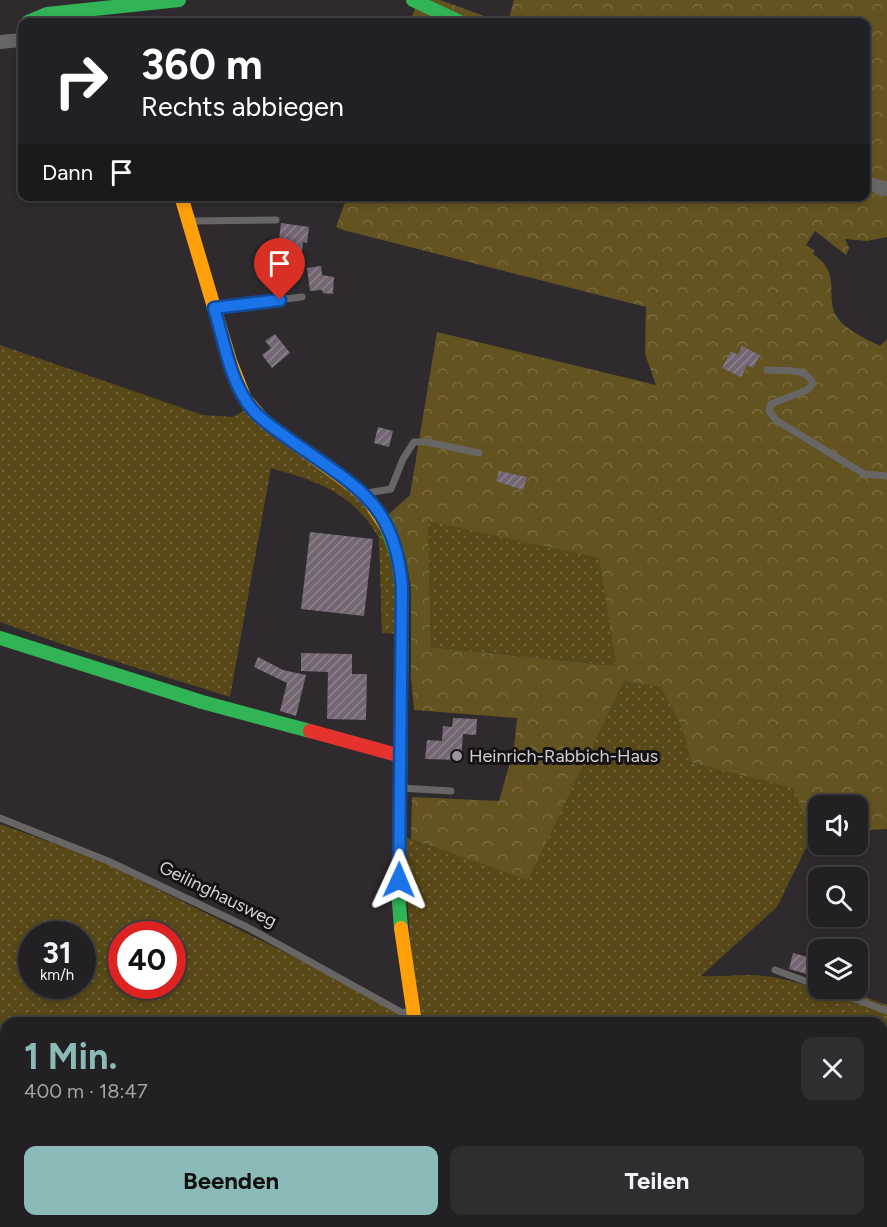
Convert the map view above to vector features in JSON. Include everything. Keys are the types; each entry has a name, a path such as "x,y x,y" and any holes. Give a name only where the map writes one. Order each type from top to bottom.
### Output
{"street":[{"path":"38,18 47,14 179,0"},
{"path":"413,0 451,18"},
{"path":"0,42 18,39"},
{"path":"870,184 887,189"},
{"name":"Geilinghausweg","path":"183,201 191,221 214,308 238,383 253,410 364,494 389,527 400,563 399,903 414,1017"},
{"path":"0,638 202,702 401,756"}],"lane":[{"path":"191,221 276,220"},
{"path":"214,308 302,297"},
{"path":"767,370 806,373 811,377 813,384 807,390 771,404 769,411 773,417 864,474 887,476"},
{"path":"364,494 391,489 408,449 414,442 427,442 479,453"},
{"path":"401,788 451,791"},
{"name":"Geilinghausweg","path":"0,818 108,861 236,922 412,1017"},
{"path":"774,970 808,982"},
{"path":"855,999 887,1011"}],"shaded area":[{"path":"0,345 203,415 233,417 245,410 361,497 392,540 398,634 382,633 379,538 369,522 346,499 333,491 304,478 271,468 230,697 67,646 0,622"},
{"path":"428,520 599,558 616,666 431,647"},
{"path":"624,681 661,686 680,724 692,763 793,787 808,826 808,844 777,907 701,976 748,975 775,978 808,986 808,999 846,999 855,1002 856,999 868,998 887,1005 887,1017 417,1017 402,836 528,879"},
{"path":"0,824 101,861 413,1017 0,1017"}],"green space":[{"path":"418,0 440,0 490,18 411,18"},
{"path":"514,0 887,0 887,237 867,241 845,239 849,248 846,255 815,231 806,245 814,250 813,254 823,262 828,270 831,279 832,305 840,321 854,332 880,346 887,339 887,829 868,830 868,795 808,795 808,826 793,788 692,763 680,724 661,687 624,681 528,880 411,839 412,797 499,801 514,748 517,718 414,710 411,678 411,588 406,559 388,515 410,495 437,332 656,385 645,354 646,307 336,227 346,201 870,201 870,18 509,18","holes":["428,521 599,558 616,666 431,647"]}],"building":[{"path":"281,223 309,227 307,243 303,242 301,261 286,259 288,241 279,240"},
{"path":"321,266 322,275 334,277 333,294 323,293 322,290 310,291 307,268"},
{"path":"275,334 290,353 272,368 262,355 271,348 265,341"},
{"path":"742,346 760,355 753,368 747,365 741,377 722,368 731,351 738,355"},
{"path":"378,427 393,431 389,447 374,443"},
{"path":"499,471 527,477 523,490 496,481"},
{"path":"310,532 373,539 364,616 301,609"},
{"path":"301,653 352,654 352,674 367,674 366,720 327,719 328,672 301,671"},
{"path":"258,657 283,670 306,675 296,716 280,711 287,683 254,667"},
{"path":"453,718 477,719 476,735 463,734 461,760 425,759 427,740 442,741 443,726 452,727"},
{"path":"793,953 808,957 808,974 789,969"}],"traffic: fast":[{"path":"38,18 47,14 179,0"},
{"path":"413,0 451,18"},
{"path":"387,528 398,559 402,588 399,903 401,928"},
{"path":"0,638 202,702 310,731"}],"traffic: slow":[{"path":"182,201 230,361 245,399 264,421 368,499 387,528"},
{"path":"401,928 414,1017"}],"traffic: jam":[{"path":"310,731 401,756"}],"place":[{"name":"Heinrich-Rabbich-Haus","path":"457,756"}],"route":[{"path":"280,300 214,308 238,383 253,410 270,426 364,494 389,527 395,541 402,588 399,880"}]}
